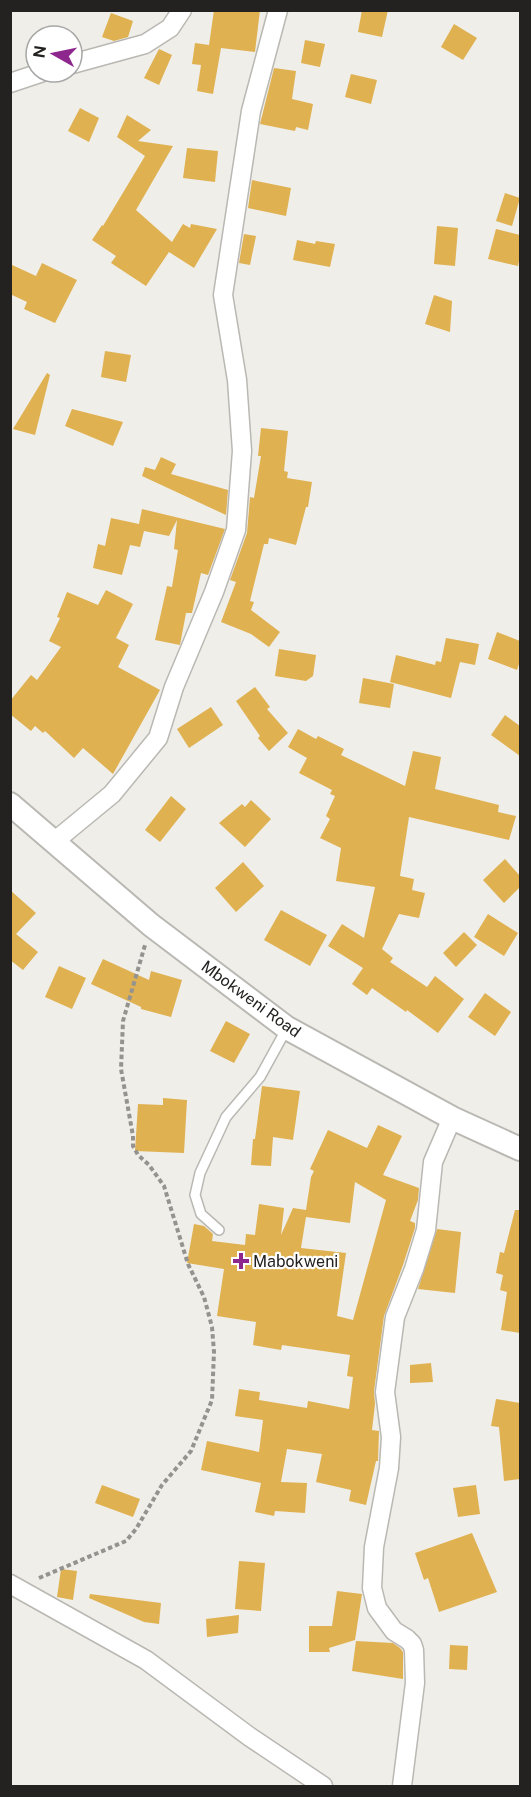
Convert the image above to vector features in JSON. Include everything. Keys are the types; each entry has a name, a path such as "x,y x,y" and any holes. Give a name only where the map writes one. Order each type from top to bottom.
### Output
{"street":[{"path":"84,61 145,44 170,28 182,10"},
{"path":"55,841 112,794 158,738 174,687 214,592 236,530 242,451 237,380 223,295 251,111 278,10"},
{"name":"Mbokweni Road","path":"10,804 152,925 287,1028 452,1118 520,1149"},
{"path":"402,1786 415,1683 414,1650 412,1644 394,1631 377,1608 372,1588 374,1547 389,1468 391,1437 385,1392 395,1317 426,1230 433,1162 452,1118"},
{"path":"14,1586 146,1660 250,1737 323,1786"}],"lane":[{"path":"219,1230 201,1214 195,1195 200,1173 226,1117 260,1077 287,1028"}],"path":[{"path":"14,1586 126,1540 136,1529 162,1485 191,1451 212,1400 214,1352 212,1327 204,1297 188,1264 164,1186 133,1146 121,1069 123,1020 152,925"}],"building":[{"path":"214,10 260,10 255,52 221,48 213,94 197,91 201,65 192,64 195,43 209,45"},
{"path":"362,10 388,10 382,37 358,32"},
{"path":"111,13 133,21 128,37 114,41 102,37"},
{"path":"454,24 477,38 463,60 441,47"},
{"path":"305,40 325,44 320,67 301,63"},
{"path":"159,49 172,55 159,85 144,78"},
{"path":"274,68 296,71 292,99 313,104 308,130 296,127 295,131 260,124"},
{"path":"351,74 377,80 371,104 345,97"},
{"path":"80,108 99,118 89,142 68,131"},
{"path":"127,115 151,130 138,141 173,146 136,210 172,242 183,224 190,228 191,224 217,229 194,268 169,252 146,286 111,263 116,256 92,240 103,226 145,156 117,137"},
{"path":"187,148 218,151 215,182 183,178"},
{"path":"252,180 291,188 286,216 248,208"},
{"path":"505,193 520,198 512,226 496,221"},
{"path":"437,226 458,228 455,266 434,264"},
{"path":"496,229 520,235 518,266 488,259"},
{"path":"244,234 256,236 250,265 239,263"},
{"path":"297,240 315,244 316,241 335,244 330,267 293,260"},
{"path":"42,263 77,280 55,323 24,309 27,302 10,294 10,264 36,276"},
{"path":"434,295 452,301 450,332 425,324"},
{"path":"105,351 131,355 126,382 101,377"},
{"path":"47,373 50,375 35,435 13,429"},
{"path":"72,409 123,422 113,446 65,426"},
{"path":"261,428 288,431 284,471 288,472 287,478 312,482 308,507 306,507 296,545 269,538 268,544 264,544 250,601 254,602 251,610 280,632 269,647 251,634 221,622 236,582 230,580 247,533 250,497 254,498 261,456 258,456"},
{"path":"161,457 176,464 171,474 228,490 226,515 142,476 145,467 155,470"},
{"path":"142,509 225,529 208,575 201,573 192,613 186,613 180,645 155,640 167,586 172,587 178,550 174,549 177,520 169,536 144,531 140,547 130,545 122,575 93,568 98,544 105,546 111,518 139,524"},
{"path":"106,590 133,604 116,638 129,645 118,667 160,690 113,774 83,748 74,758 45,731 43,733 35,726 31,731 10,714 10,701 31,675 37,680 61,647 49,641 60,618 57,617 67,592 98,605"},
{"path":"497,632 520,641 520,661 517,670 488,659"},
{"path":"446,638 479,644 475,665 460,662 451,698 390,682 396,655 435,665 436,661 441,662"},
{"path":"279,649 316,655 313,676 306,681 275,676"},
{"path":"363,678 394,684 390,708 359,703"},
{"path":"255,687 270,707 267,709 288,733 269,751 258,738 260,736 236,701"},
{"path":"211,707 223,725 189,748 177,729"},
{"path":"505,715 520,726 520,756 491,735"},
{"path":"298,729 316,739 318,736 344,749 341,755 405,786 413,751 441,757 435,789 499,805 498,812 516,816 509,840 409,817 400,876 414,879 412,890 425,893 419,918 399,914 382,949 393,958 390,962 427,987 435,976 464,999 438,1033 372,988 367,995 352,984 363,968 328,946 342,924 364,938 375,887 336,881 341,848 320,838 330,819 326,816 335,796 330,794 332,790 299,773 307,758 288,747"},
{"path":"171,796 186,809 160,842 145,830"},
{"path":"251,800 271,819 245,847 219,823 242,804 245,807"},
{"path":"505,859 520,876 520,887 504,903 483,880"},
{"path":"243,862 264,886 236,912 215,888"},
{"path":"10,890 36,913 16,934 38,952 23,970 10,960"},
{"path":"281,910 327,935 310,966 264,940"},
{"path":"488,914 518,933 504,956 474,937"},
{"path":"464,932 477,945 456,967 443,953"},
{"path":"103,959 149,980 151,971 182,980 171,1017 141,1009 91,984"},
{"path":"59,966 86,978 72,1009 45,997"},
{"path":"485,993 511,1012 495,1036 468,1017"},
{"path":"226,1021 250,1034 234,1063 210,1051"},
{"path":"262,1086 300,1091 293,1140 273,1137 271,1166 251,1165"},
{"path":"163,1098 187,1100 184,1153 135,1151 138,1104 163,1105"},
{"path":"378,1125 402,1136 383,1175 419,1188 418,1200 410,1221 415,1223 415,1228 384,1316 374,1391 372,1430 379,1431 378,1461 376,1461 366,1505 349,1501 351,1490 316,1482 322,1454 287,1449 281,1482 307,1483 305,1513 275,1511 274,1516 255,1512 261,1483 201,1470 207,1441 259,1452 263,1420 235,1416 239,1389 260,1392 259,1400 307,1408 308,1401 349,1409 353,1377 347,1376 350,1355 282,1345 281,1350 253,1345 256,1322 217,1316 224,1269 187,1263 194,1224 204,1226 213,1234 212,1241 245,1245 246,1234 255,1235 259,1204 284,1208 281,1235 293,1208 306,1210 314,1171 310,1169 328,1130 367,1148","holes":["355,1182 386,1200 353,1320 337,1316 346,1253 301,1248 306,1217 350,1223"]},
{"path":"515,1210 520,1210 520,1333 501,1330 507,1292 500,1290 503,1275 496,1273 500,1252 504,1253"},
{"path":"437,1229 461,1232 455,1293 418,1289"},
{"path":"431,1363 433,1382 410,1383 410,1365"},
{"path":"496,1399 520,1403 520,1479 504,1481 499,1427 491,1426"},
{"path":"102,1485 140,1499 133,1517 95,1503"},
{"path":"476,1485 480,1514 458,1517 453,1488"},
{"path":"472,1533 497,1592 439,1612 428,1578 424,1580 415,1553"},
{"path":"239,1561 265,1563 261,1611 235,1609"},
{"path":"61,1569 77,1571 73,1600 57,1597"},
{"path":"337,1591 362,1594 355,1640 329,1648 330,1652 309,1652 309,1626 332,1626"},
{"path":"90,1594 161,1603 159,1624 144,1622 89,1598"},
{"path":"239,1615 238,1633 207,1637 206,1619"},
{"path":"356,1641 393,1643 400,1648 403,1652 403,1679 352,1671"},
{"path":"450,1645 468,1646 467,1670 449,1669"}],"place":[{"name":"Mabokweni","path":"241,1261"}]}
